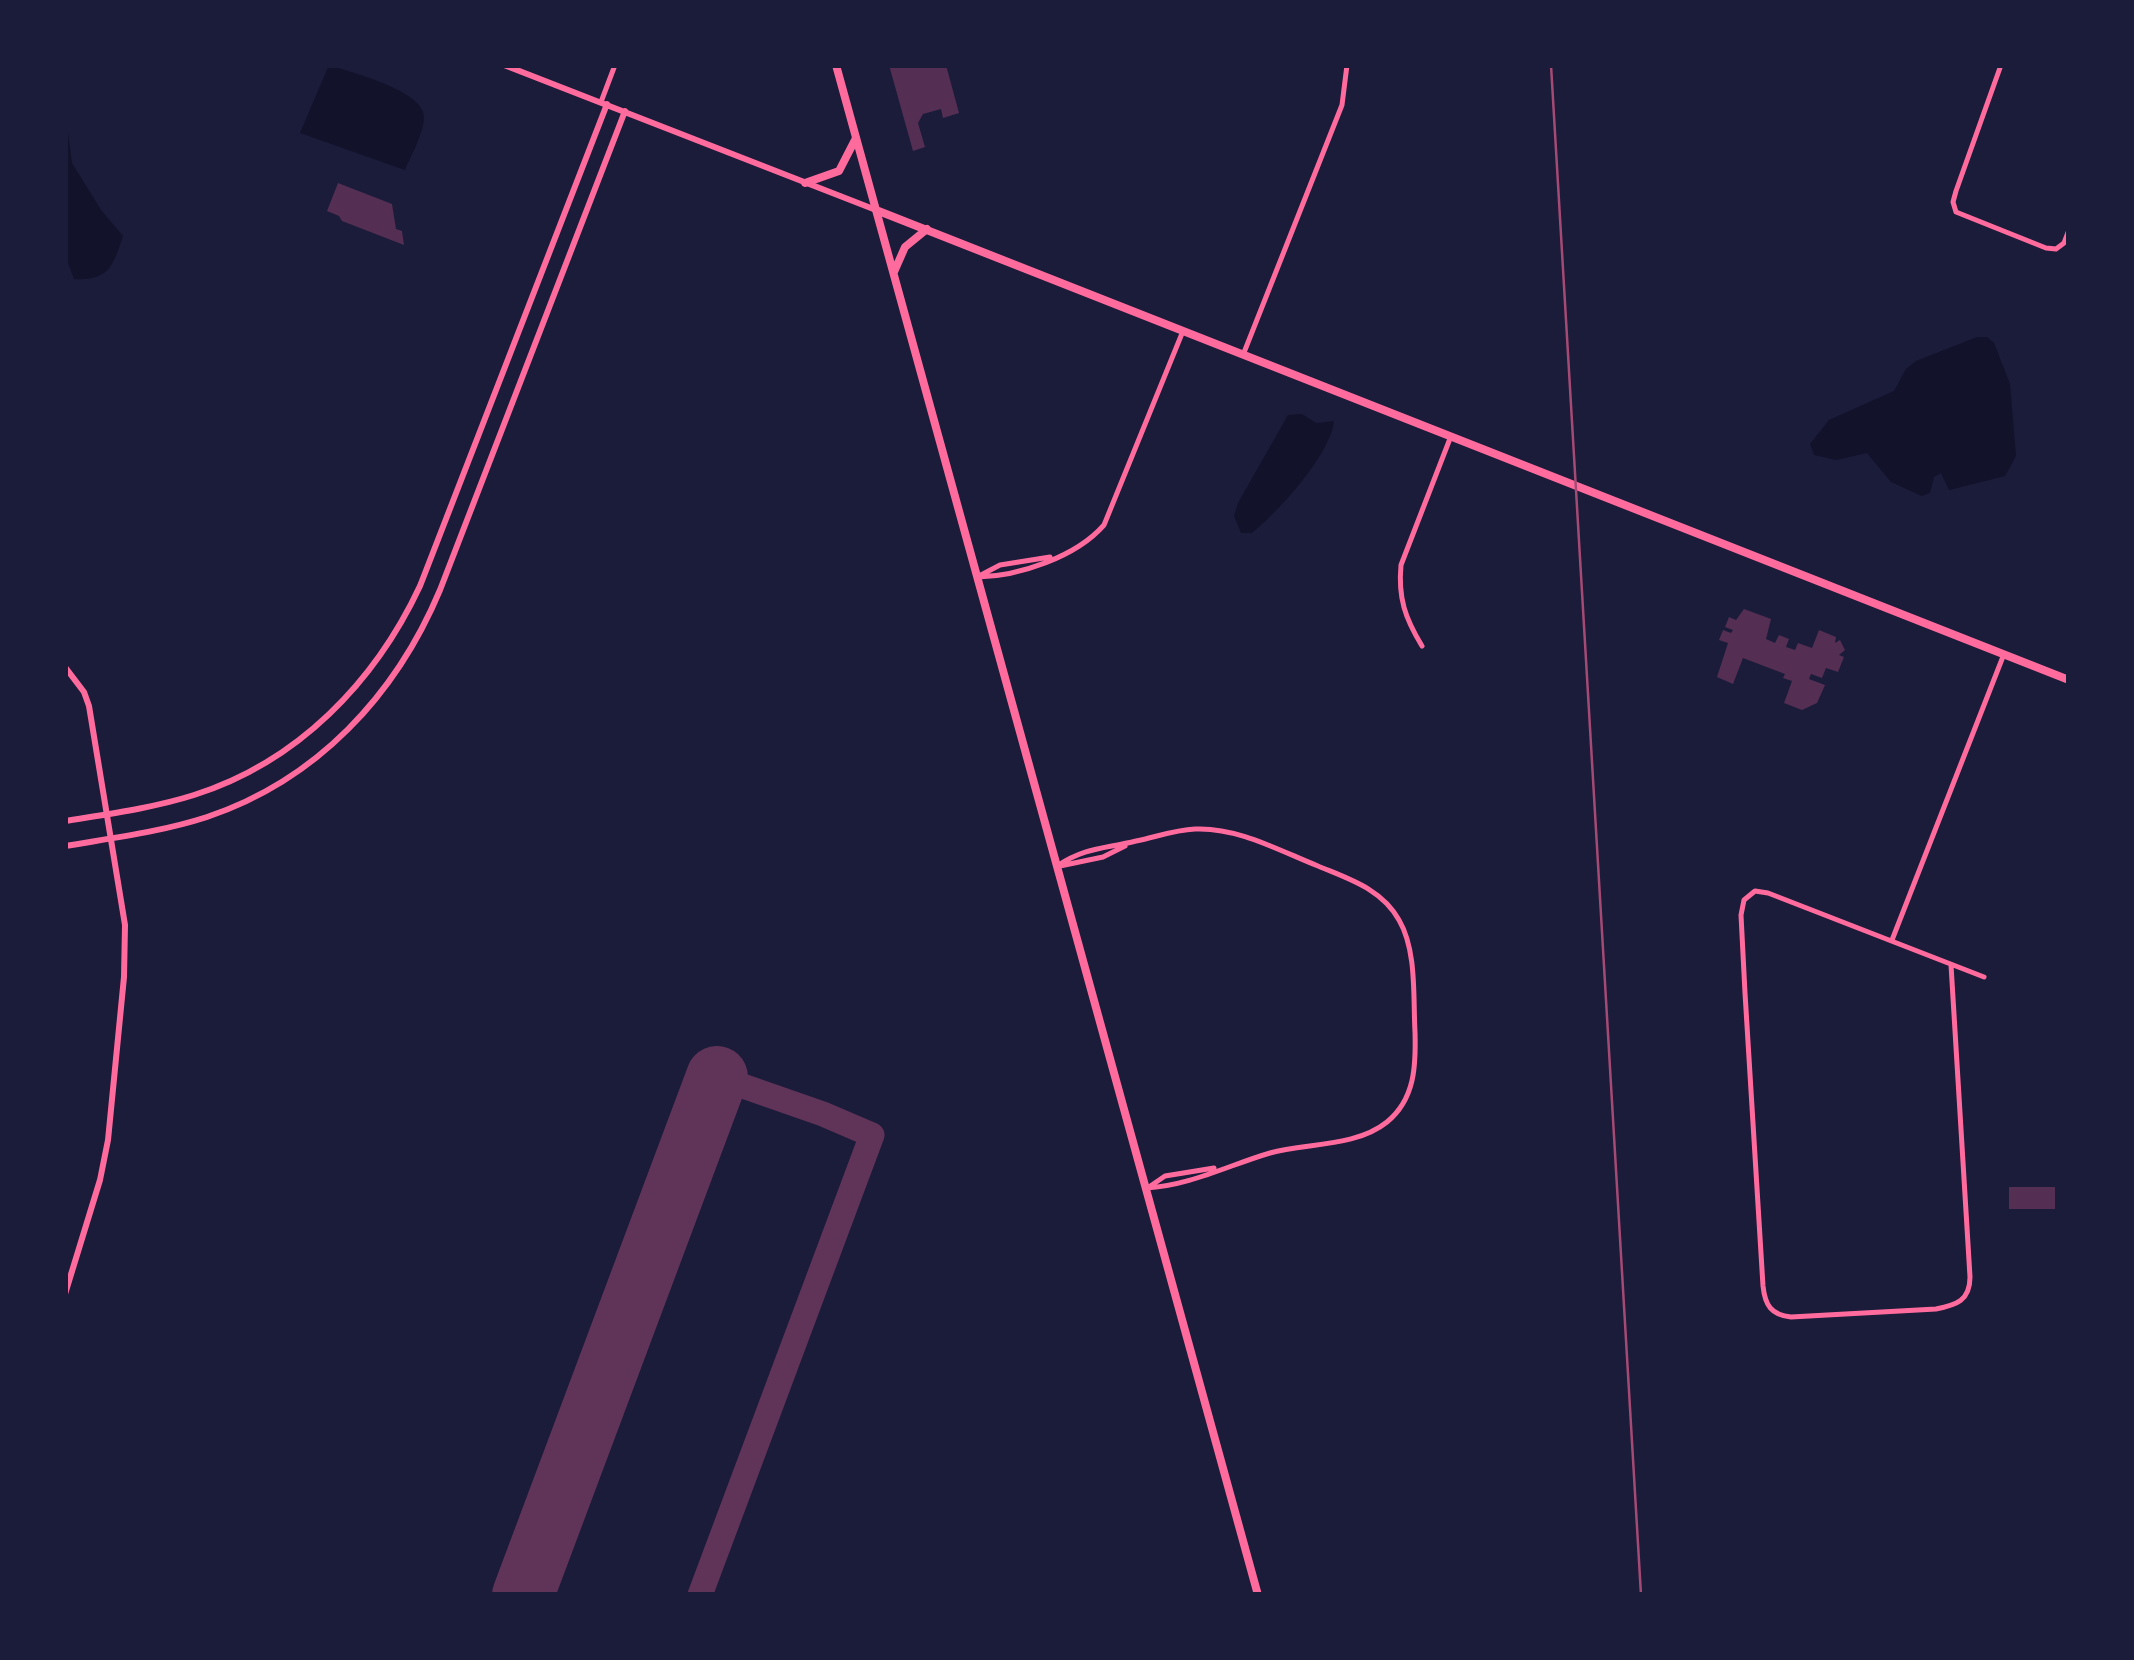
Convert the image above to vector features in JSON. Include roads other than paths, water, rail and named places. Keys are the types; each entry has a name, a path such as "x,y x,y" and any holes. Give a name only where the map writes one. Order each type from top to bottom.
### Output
{"main road":[{"path":"504,65 2069,680"},
{"path":"836,65 1258,1595"},
{"path":"65,821 194,795 264,763 320,723 385,650 420,586 604,103"},
{"path":"65,846 209,816 288,781 346,734 394,677 422,632 440,590 625,111"},
{"path":"805,183 840,170 856,138"},
{"path":"894,274 905,247 927,230"},
{"path":"65,667 89,706 126,925 108,1140 100,1180 65,1294"}],"street":[{"path":"604,103 615,65"},
{"path":"1243,354 1342,105 1347,65"},
{"path":"2001,65 1953,202 1956,212 2056,249 2064,243 2069,230"},
{"path":"978,577 1002,577 1058,556 1088,541 1109,517 1184,331"},
{"path":"1422,646 1403,610 1399,587 1402,564 1451,436"},
{"path":"978,577 1001,565 1058,556"},
{"path":"1892,941 2004,654"},
{"path":"1057,866 1079,852 1178,831 1223,831 1372,891 1397,916 1406,936 1416,1060 1412,1086 1402,1106 1386,1123 1354,1138 1287,1148 1169,1187 1146,1188"},
{"path":"1057,866 1103,857 1132,842"},
{"path":"1952,965 1968,1292 1961,1302 1936,1309 1791,1317 1773,1312 1764,1295 1742,904 1752,892 1768,893 1984,977"},
{"path":"1146,1188 1165,1176 1222,1167"}],"railway":[{"path":"1551,65 1641,1595"}]}
